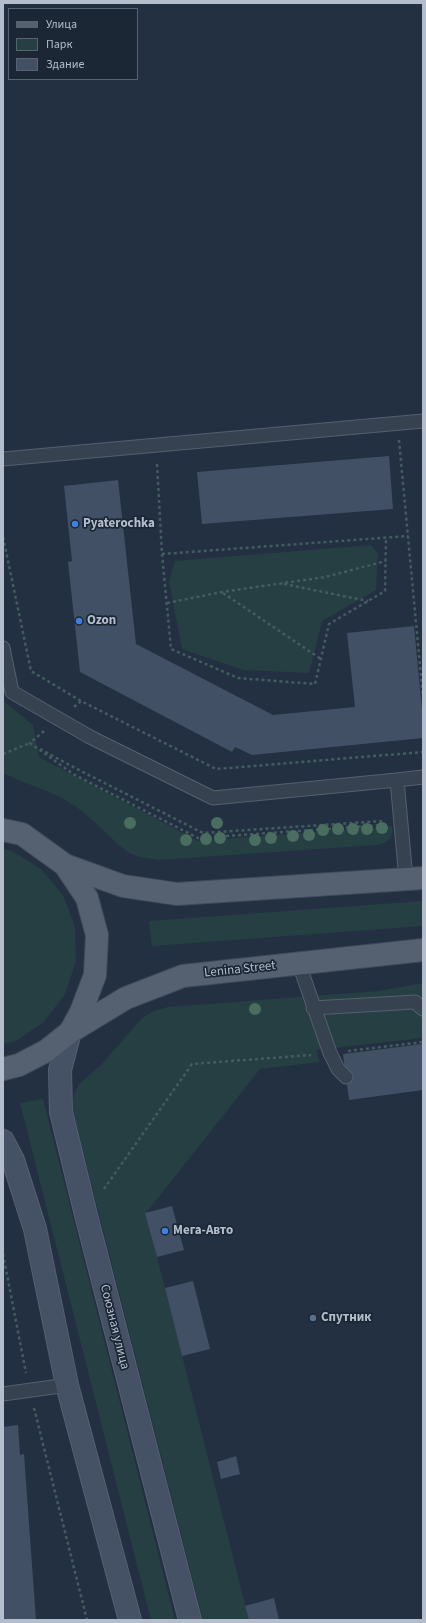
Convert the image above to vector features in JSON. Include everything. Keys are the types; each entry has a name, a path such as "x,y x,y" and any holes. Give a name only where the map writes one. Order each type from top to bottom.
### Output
{"main road":[{"path":"3,819 13,832 65,865 123,886 177,894 415,879"},
{"path":"65,865 87,898 97,936 95,975 81,1012 70,1032"},
{"name":"Lenina Street","path":"3,1069 19,1065 46,1051 70,1032 126,998 183,976 423,950"},
{"name":"Союзная улица","path":"70,1032 60,1070 61,1112 190,1620"},
{"path":"3,1141 13,1160 35,1229 67,1385 130,1620"}],"lane":[{"path":"3,459 423,421"},
{"path":"3,648 12,692 58,720 213,798 423,777"},
{"path":"397,780 415,879"},
{"path":"298,964 330,1053 338,1069 346,1077"},
{"path":"313,1008 415,1002 423,1009"},
{"path":"3,1394 67,1385"}],"path":[{"path":"398,424 423,698"},
{"path":"156,445 162,554 171,649 238,678 316,684 329,624 385,591 386,538"},
{"path":"162,554 408,536"},
{"path":"3,537 31,671 81,701 216,769 423,752"},
{"path":"167,603 222,592 324,577 386,561"},
{"path":"282,583 368,601"},
{"path":"222,592 321,659"},
{"path":"30,743 81,701"},
{"path":"86,1215 192,1064 330,1053 423,1042"},
{"path":"3,1254 30,1391 87,1620"}],"green space":[{"path":"371,545 378,554 376,590 322,621 309,673 243,670 182,649 169,581 175,561"},
{"path":"3,701 33,725 39,757 198,841 392,826 391,837 386,842 376,845 158,860 131,854 120,846 92,819 72,804 52,793 3,773"},
{"path":"3,849 12,851 41,869 63,895 75,927 76,961 65,994 44,1022 16,1041 3,1044"},
{"path":"423,901 423,926 152,946 149,921"},
{"path":"423,983 423,1038 316,1050 320,1062 260,1069 146,1213 249,1620 203,1620 79,1136 72,1106 74,1094 80,1083 102,1064 142,1018 154,1011 168,1007 379,991"},
{"path":"43,1099 175,1620 151,1620 20,1103"}],"building":[{"path":"389,456 393,509 202,524 197,472"},
{"path":"118,480 136,644 273,715 355,707 347,633 414,626 423,720 423,738 252,755 235,747 232,752 80,672 68,562 72,561 64,486"},
{"path":"423,1044 423,1090 349,1100 343,1054"},
{"name":"Мега-Авто","path":"172,1206 184,1250 157,1257 145,1213"},
{"path":"193,1281 210,1349 182,1356 165,1288"},
{"path":"18,1425 20,1455 24,1454 36,1620 3,1620 3,1427"},
{"path":"236,1456 240,1474 221,1479 217,1462"},
{"path":"274,1598 279,1620 249,1620 245,1606"}],"place":[{"name":"Pyaterochka","path":"75,524"},
{"name":"Ozon","path":"79,621"},
{"name":"Мега-Авто","path":"165,1231"},
{"name":"Спутник","path":"313,1318"}]}
